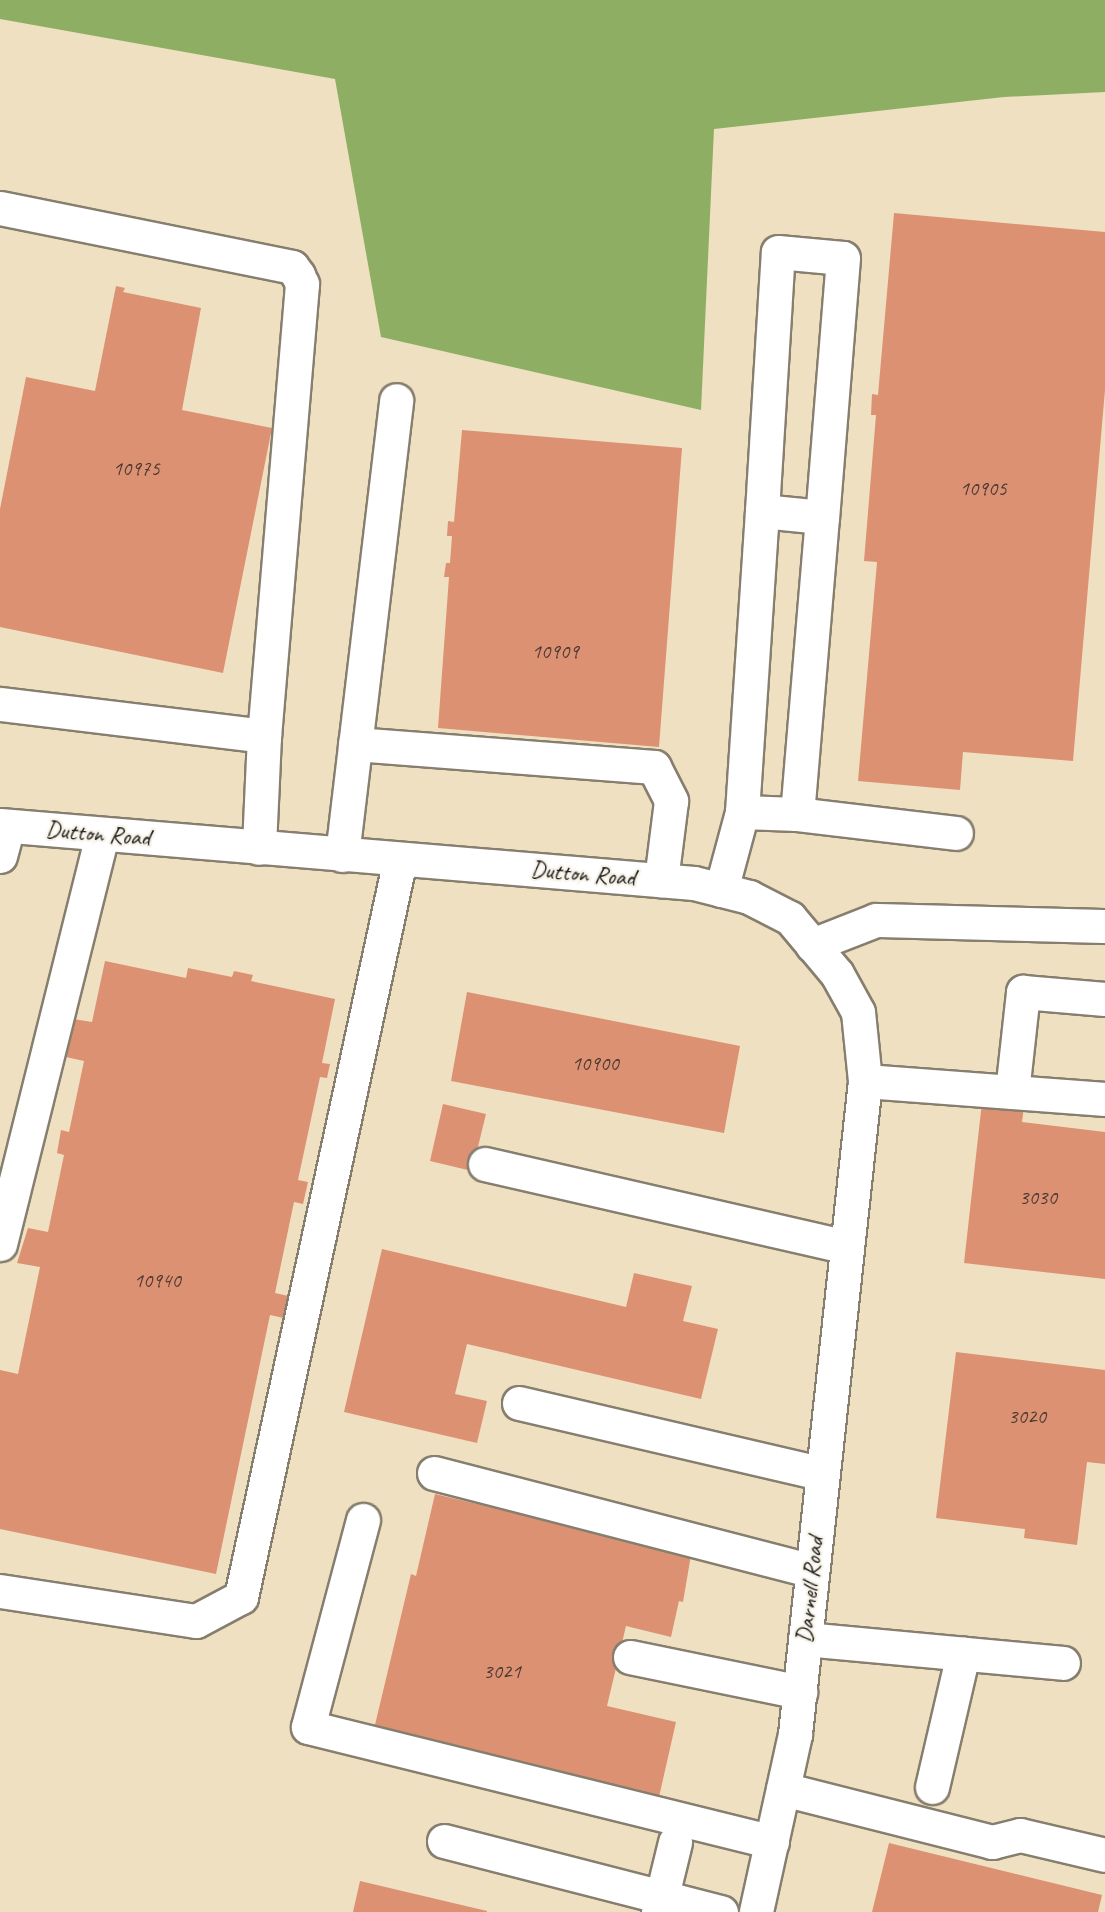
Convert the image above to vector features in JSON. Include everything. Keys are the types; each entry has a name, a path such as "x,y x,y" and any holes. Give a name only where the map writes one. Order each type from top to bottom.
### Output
{"street":[{"path":"1,212 292,267 302,284 264,736 259,848"},
{"path":"721,890 742,812 778,252 843,258 797,814"},
{"path":"342,855 396,400"},
{"path":"762,511 822,517"},
{"path":"0,704 264,736"},
{"path":"355,744 654,767 671,801 661,880"},
{"path":"742,812 797,814 956,833"},
{"name":"Dutton Road","path":"2,835 102,835 661,880 749,897 790,918 837,974 858,1012 865,1081 846,1256"},
{"path":"0,1244 102,835"},
{"path":"0,1591 196,1621 242,1597 400,859"},
{"path":"812,945 876,920 1105,926"},
{"path":"1012,1092 1023,992 1105,999"},
{"path":"865,1081 1105,1099"},
{"path":"485,1164 846,1256"},
{"name":"Darnell Road","path":"756,1912 783,1789 800,1692 846,1256"},
{"path":"519,1403 823,1473"},
{"path":"434,1473 812,1571"},
{"path":"363,1520 308,1727 772,1842"},
{"path":"805,1639 1063,1663"},
{"path":"932,1787 963,1653"},
{"path":"630,1657 800,1692"},
{"path":"783,1789 992,1842 1020,1835 1105,1855"},
{"path":"444,1841 660,1904 721,1912"},
{"path":"660,1904 675,1842"}],"green space":[{"path":"0,0 1105,0 1105,92 1004,97 714,129 701,410 381,337 335,79 0,19"}],"building":[{"path":"894,213 1105,232 1105,390 1073,761 963,752 960,790 858,781 877,562 864,561 876,415 871,415 872,394 878,395"},
{"path":"116,286 125,288 123,292 201,308 182,410 272,428 223,673 0,627 0,509 26,377 95,391"},
{"path":"462,430 682,448 659,747 438,728 449,577 444,577 446,563 450,563 452,536 447,536 448,521 454,522"},
{"path":"105,961 186,978 188,968 232,977 234,971 253,975 251,981 335,999 322,1063 330,1064 327,1078 320,1077 298,1180 308,1182 303,1204 294,1202 275,1293 293,1297 288,1319 270,1315 216,1574 0,1529 0,1370 18,1374 40,1267 17,1263 28,1228 48,1232 64,1155 57,1153 61,1130 69,1132 84,1061 66,1057 73,1019 92,1022"},
{"path":"467,992 740,1046 724,1133 451,1081"},
{"path":"982,1102 1024,1107 1022,1122 1105,1132 1105,1279 964,1263"},
{"path":"443,1104 486,1114 472,1171 430,1161"},
{"path":"382,1249 626,1307 634,1273 692,1286 683,1321 718,1329 701,1399 467,1344 455,1394 487,1401 477,1443 344,1412"},
{"path":"956,1352 1105,1370 1105,1464 1087,1462 1077,1545 1024,1538 1025,1529 936,1518"},
{"path":"435,1494 691,1555 683,1602 679,1601 671,1637 626,1626 607,1706 676,1722 659,1797 374,1729 411,1574 416,1576"},
{"path":"889,1843 1102,1895 1098,1912 872,1912"},
{"path":"360,1881 487,1911 487,1912 353,1912"}]}
